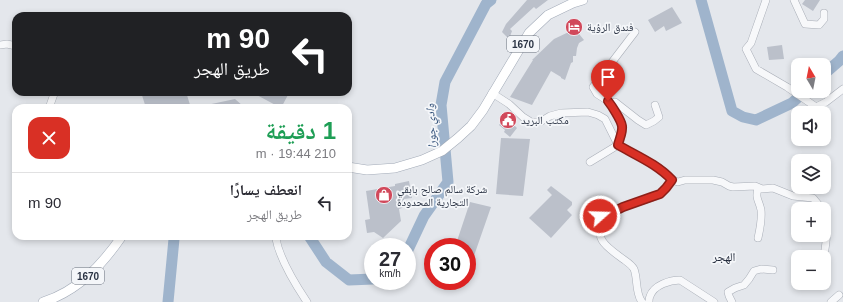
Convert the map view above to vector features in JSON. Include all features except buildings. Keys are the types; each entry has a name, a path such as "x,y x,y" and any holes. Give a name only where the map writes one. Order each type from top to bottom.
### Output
{"main road":[{"name":"1670","path":"352,168 367,170 395,168 422,160 442,151 471,126 483,110 530,33 548,15 583,0"},
{"name":"1670","path":"43,302 55,298 70,290 92,273 111,252 119,240"}],"street":[{"path":"766,0 751,42 746,49 756,69 787,87 816,107 826,102 843,89"},
{"path":"794,0 805,24 819,25 824,19 824,13"},
{"path":"590,162 618,145 622,128 615,109 608,101 597,94 593,87 635,32"},
{"path":"0,45 12,45"},
{"path":"492,93 509,104 531,122 540,122 550,116 561,113 588,112 598,115 605,119 618,145 653,164 665,172 672,180 678,182 684,180 713,180 733,187 755,186 758,188 773,188 793,196 813,198 816,202"},
{"path":"615,109 615,102 646,125 659,117 655,105"},
{"path":"642,302 631,265 606,245 600,238 598,227 600,216 606,212 617,210 660,194 672,180"},
{"path":"758,188 756,196 761,221 758,238"},
{"path":"276,240 277,246 286,266 307,302"},
{"path":"732,302 728,292 744,285 754,271 761,269 772,270"},
{"path":"649,302 650,295 655,288 676,280 680,280 714,302"},
{"path":"830,302 839,296"}],"waterway":[{"name":"وادي جورا","path":"414,238 424,216 448,182 441,105 445,82 486,4 491,0"},
{"name":"وادي جورا","path":"701,0 732,111 743,117 756,120 792,103 797,98"},
{"name":"وادي جورا","path":"831,68 843,56"},
{"name":"وادي جورا","path":"168,302 174,240"},
{"name":"وادي جورا","path":"312,240 326,262 349,280 364,279"}],"place":[{"name":"فندق الرؤية","path":"574,27"},
{"name":"مكتب البريد","path":"508,120"},
{"name":"شركة سالم صالح بابقي التجارية المحدودة","path":"384,195"}],"district":[{"name":"الهجر","path":"724,257"}],"route":[{"path":"600,216 606,212 617,210 660,194 672,180 665,172 653,164 618,145 622,125 615,109 608,101"}]}
